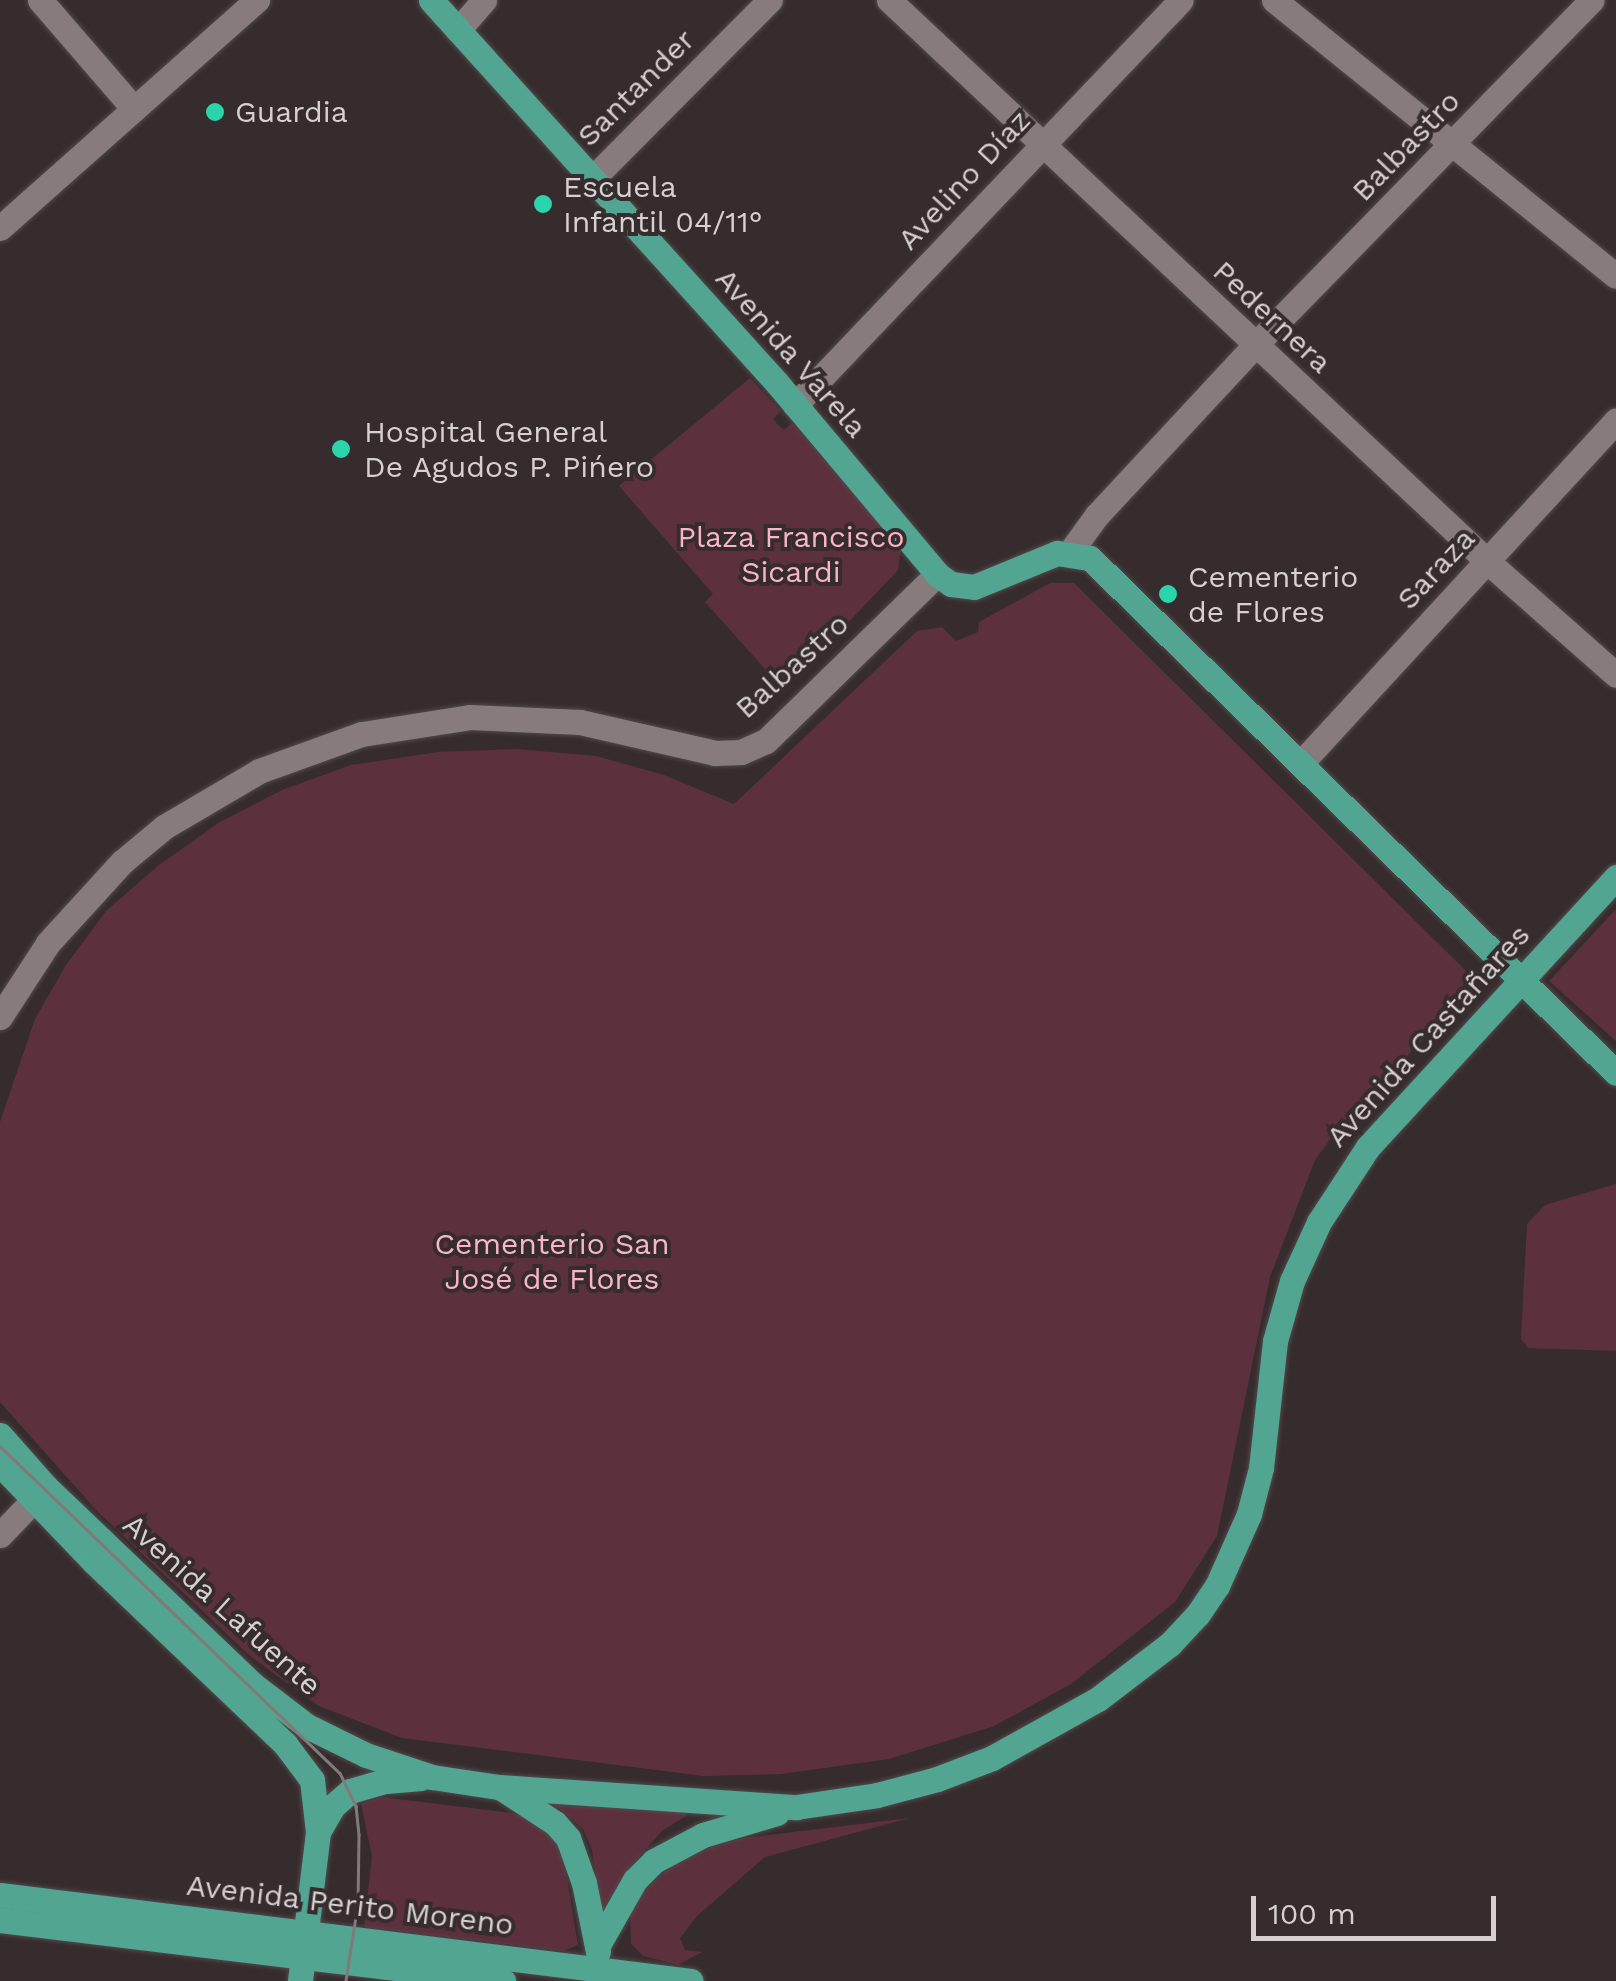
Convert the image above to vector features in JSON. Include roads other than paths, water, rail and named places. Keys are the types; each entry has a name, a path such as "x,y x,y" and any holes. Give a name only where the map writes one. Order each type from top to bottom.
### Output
{"main road":[{"name":"Avenida Varela","path":"431,0 795,405 938,574"},
{"path":"938,574 951,584 984,586 1044,558 1070,552 1090,558 1616,1073"},
{"name":"Avenida Castañares","path":"597,1965 635,1880 666,1854 703,1834 796,1808 877,1796 992,1758 1098,1699 1170,1644 1217,1586 1249,1514 1261,1468 1275,1341 1292,1281 1319,1222 1368,1146 1616,877"},
{"name":"Avenida Lafuente","path":"0,1434 40,1494 301,1761 312,1780 318,1832 300,1981"},
{"name":"Avenida Lafuente","path":"0,1464 40,1494 288,1714 366,1755 432,1777 499,1786 555,1824 568,1838 597,1965"},
{"name":"Avenida Lafuente","path":"318,1832 333,1806 350,1791 386,1780 432,1777"},
{"name":"Avenida Castañares","path":"499,1786 796,1808"},
{"name":"Avenida Perito Moreno","path":"0,1895 303,1943 502,1981"},
{"name":"Avenida Perito Moreno","path":"0,1920 597,1965 691,1981"}],"street":[{"path":"40,0 134,109"},
{"path":"0,228 257,0"},
{"path":"458,30 484,0"},
{"name":"Santander","path":"591,180 770,0"},
{"name":"Pedernera","path":"889,0 1254,346 1616,675"},
{"name":"Avelino Díaz","path":"795,405 1181,0"},
{"path":"1274,0 1616,276"},
{"name":"Balbastro","path":"1070,552 1096,515 1254,346 1592,0"},
{"name":"Saraza","path":"1302,762 1616,420"},
{"name":"Balbastro","path":"0,1018 8,979 122,862 180,817 259,771 362,734 470,717 580,722 714,753 741,752 766,741 938,574"},
{"path":"0,1535 40,1494"}],"tram line":[{"path":"0,1446 340,1773 356,1806 359,1835 358,1904 346,1981"}],"place":[{"name":"Guardia","path":"215,112"},
{"name":"Escuela Infantil 04/11°","path":"543,204"},
{"name":"Hospital General De Agudos P. Pińero","path":"341,449"},
{"name":"Cementerio de Flores","path":"1168,594"}],"park label":[{"name":"Plaza Francisco Sicardi","path":"791,554"},
{"name":"Cementerio San José de Flores","path":"552,1261"}]}
